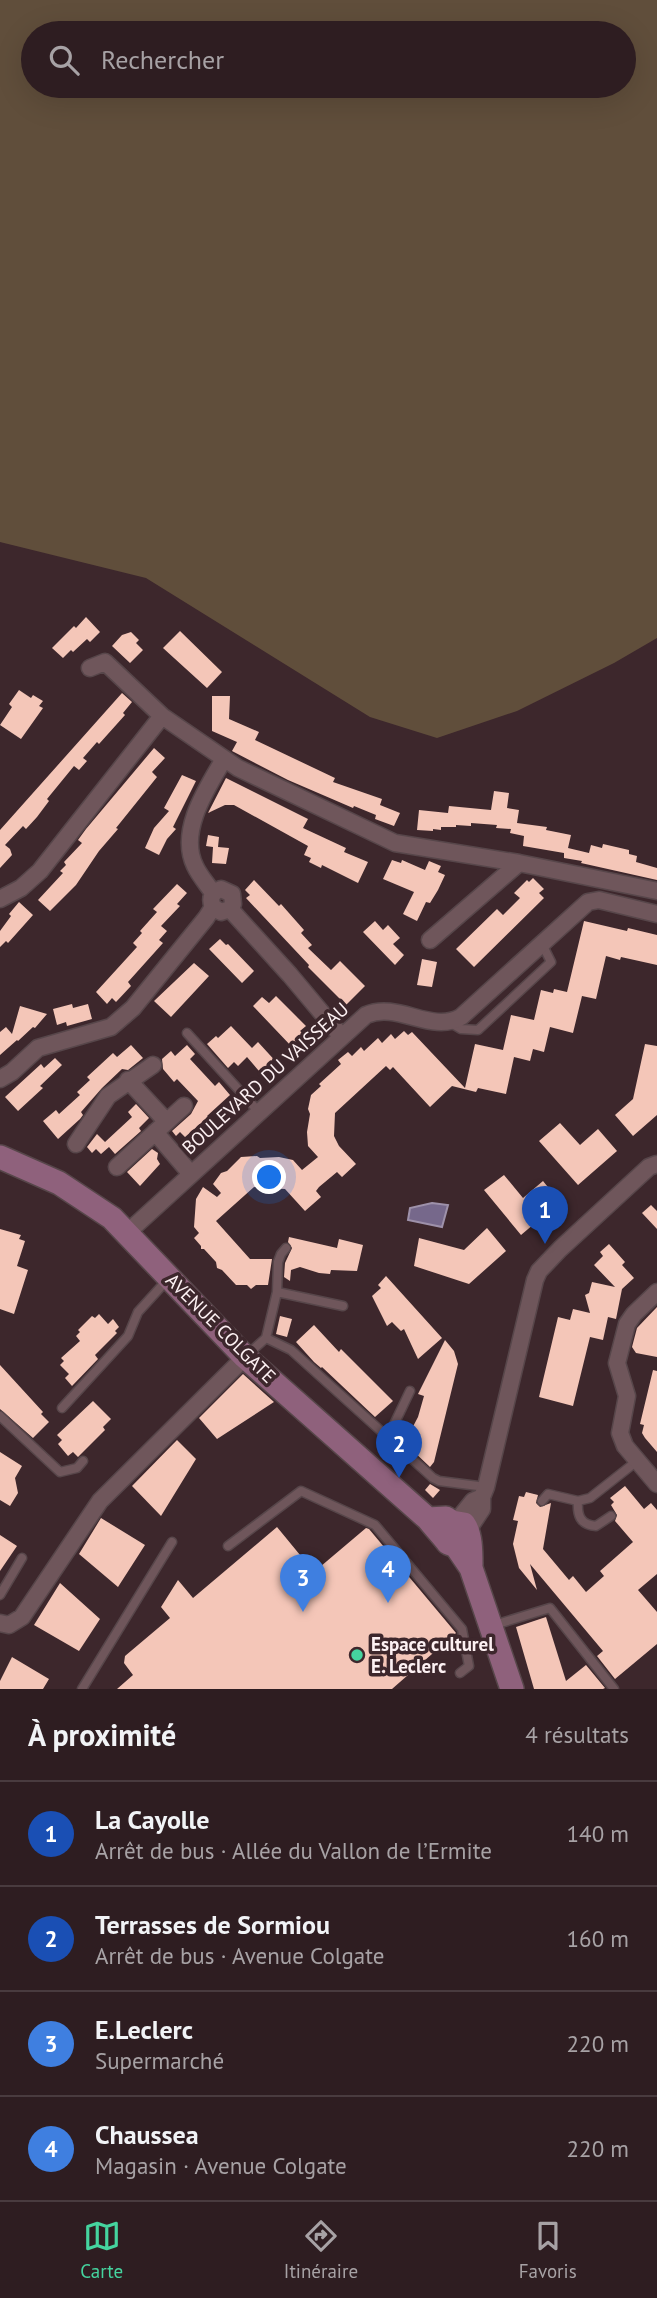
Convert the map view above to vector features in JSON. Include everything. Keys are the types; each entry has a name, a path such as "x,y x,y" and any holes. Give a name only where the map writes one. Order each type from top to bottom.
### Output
{"street":[{"path":"90,668 105,662 162,716 238,768 396,843 519,863 657,891"},
{"path":"0,899 21,888 40,871 162,716"},
{"path":"224,759 197,809 190,837 194,864 221,912 230,909 342,1037"},
{"path":"430,940 519,863"},
{"path":"0,1079 12,1072 38,1048 111,1027 133,1008 213,900"},
{"name":"BOULEVARD DU VAISSEAU","path":"127,1233 366,1015 383,1009 451,1023 461,1017 588,902 599,900 657,914"},
{"path":"76,1144 108,1096 153,1065"},
{"path":"128,1080 191,1174"},
{"path":"117,1167 184,1106"},
{"name":"AVENUE COLGATE","path":"0,1157 59,1183 102,1210 170,1276 245,1357 453,1530"},
{"path":"510,1687 471,1568 471,1547 453,1530 473,1501 484,1492 539,1271 649,1167 657,1164"},
{"path":"657,1292 627,1324 617,1363 627,1396 620,1433 625,1446 657,1484"},
{"path":"4,1624 22,1617 100,1500 245,1357"}],"lane":[{"path":"187,1032 259,1112"},
{"path":"245,1357 266,1338 277,1292 278,1262 286,1248"},
{"path":"62,1408 128,1336 138,1312 170,1276"},
{"path":"277,1292 343,1306"},
{"path":"266,1338 292,1350 433,1478 484,1492"},
{"path":"388,1437 410,1391"},
{"path":"0,1416 60,1472 77,1468 83,1461"},
{"path":"542,1501 548,1494 578,1501 590,1498 637,1461"},
{"path":"228,1546 301,1490 375,1525 462,1629 469,1666 460,1673"},
{"path":"578,1501 577,1512 587,1525 596,1526 611,1516"},
{"path":"82,1689 172,1542"},
{"path":"0,1595 22,1558"},
{"path":"490,1627 550,1608 614,1689"}],"shaded area":[{"path":"0,0 657,0 657,638 614,663 517,711 437,738 370,717 146,578 0,542"},
{"path":"432,1203 448,1205 442,1227 408,1220 410,1208"}],"building":[{"path":"86,617 100,632 90,642 87,639 63,658 52,648"},
{"path":"180,631 222,672 207,688 163,648"},
{"path":"131,632 139,640 136,643 143,650 130,663 112,646 122,635"},
{"path":"19,690 31,698 33,695 43,701 39,706 43,708 21,739 0,725 12,707 9,704"},
{"path":"122,693 132,702 123,713 125,715 83,758 87,761 79,770 74,766 26,829 23,826 5,845 12,855 0,868 0,830"},
{"path":"212,696 230,696 229,719 259,732 255,740 335,778 333,782 382,799 380,805 400,813 394,826 375,819 376,815 288,780 232,751 237,742 212,731"},
{"path":"154,748 165,758 152,772 157,777 116,828 118,829 76,885 50,911 38,900 63,873 60,871 66,865 64,862 82,843 78,840 86,829"},
{"path":"182,775 196,781 173,827 176,829 159,855 145,848 154,828 169,811 164,808"},
{"path":"226,778 308,819 303,828 346,848 344,852 368,862 358,883 322,865 321,868 309,862 311,858 304,855 308,846 234,805 225,805 208,813"},
{"path":"494,791 509,793 507,808 519,810 517,823 547,827 546,830 571,835 568,848 589,853 591,845 602,848 603,844 629,850 629,854 637,856 636,862 657,868 657,880 581,863 582,861 564,858 564,853 523,846 524,836 510,833 511,829 496,828 497,825 471,823 471,826 441,827 441,830 417,830 419,810 448,813 449,806 491,810"},
{"path":"208,835 219,837 218,847 229,848 226,864 212,863 213,847 206,846"},
{"path":"392,860 401,863 402,860 425,870 429,861 441,866 438,872 445,875 430,903 426,902 417,921 403,914 414,892 383,879"},
{"path":"533,878 544,889 539,893 544,898 474,967 456,949 497,909 503,915 520,898 514,893 527,880 529,882"},
{"path":"254,880 279,906 281,904 304,930 301,933 312,945 308,948 331,970 340,961 365,986 346,1005 246,898 250,895 245,890"},
{"path":"177,884 187,893 177,904 180,906 161,926 167,931 159,940 163,943 128,982 131,986 116,1002 112,998 107,1004 96,992 137,947 133,943 157,912 153,909"},
{"path":"19,902 33,915 8,943 6,941 0,947 0,931"},
{"path":"375,921 383,930 388,925 400,938 393,944 404,955 395,965 363,932"},
{"path":"584,921 657,935 657,965 606,956 596,999 582,996 573,1033 550,1027 544,1052 533,1049 530,1061 514,1057 506,1094 478,1088 476,1092 452,1086 430,1107 393,1067 390,1070 386,1066 335,1113 334,1136 339,1146 356,1164 342,1177 337,1172 319,1187 316,1191 321,1197 305,1211 285,1189 254,1187 216,1221 250,1259 272,1259 268,1285 256,1285 251,1289 247,1285 236,1285 217,1268 216,1262 201,1249 194,1238 199,1233 194,1227 196,1199 203,1187 217,1197 221,1193 213,1184 221,1173 227,1171 241,1157 279,1157 293,1160 302,1170 318,1157 308,1146 308,1109 311,1095 341,1064 338,1060 348,1052 352,1056 361,1047 364,1051 378,1038 382,1043 391,1034 395,1039 404,1031 408,1035 412,1032 465,1088 475,1044 503,1050 511,1015 534,1020 541,990 567,992"},
{"path":"220,939 254,971 242,983 209,949"},
{"path":"422,959 437,962 432,987 417,985"},
{"path":"194,963 209,976 171,1017 154,1001"},
{"path":"276,996 306,1026 300,1031 306,1036 293,1048 253,1006 262,997 269,1003"},
{"path":"72,1004 73,1008 88,1004 92,1019 67,1026 66,1022 57,1025 53,1009"},
{"path":"20,1006 47,1014 35,1028 0,1055 0,1032 6,1027 12,1034"},
{"path":"231,1026 252,1048 258,1042 279,1065 265,1078 247,1057 238,1066 234,1062 228,1068 207,1044"},
{"path":"645,1044 657,1046 657,1115 633,1136 615,1115 633,1099"},
{"path":"131,1045 143,1058 128,1070 122,1069 102,1088 81,1112 83,1115 80,1119 58,1139 43,1121 56,1110 59,1114 80,1095 77,1092 90,1080 87,1077 113,1053 117,1057"},
{"path":"187,1045 195,1054 190,1059 215,1086 219,1082 230,1095 185,1137 180,1132 176,1136 172,1131 191,1114 198,1101 177,1079 174,1082 163,1069 162,1059 171,1051 175,1056"},
{"path":"55,1058 62,1065 40,1086 43,1088 18,1111 5,1097 41,1064 44,1068"},
{"path":"136,1104 149,1118 139,1128 141,1131 115,1154 109,1147 101,1154 96,1149 92,1153 87,1147 97,1134 105,1142 132,1117 128,1112"},
{"path":"560,1123 580,1145 598,1129 617,1151 578,1185 539,1141"},
{"path":"152,1149 158,1153 160,1164 140,1186 127,1172"},
{"path":"504,1175 523,1198 543,1181 560,1202 521,1235 484,1190"},
{"path":"651,1205 657,1211 657,1229 642,1213"},
{"path":"487,1228 506,1251 469,1284 414,1266 419,1238 464,1250"},
{"path":"0,1229 21,1235 19,1239 25,1241 17,1266 28,1270 14,1314 0,1309"},
{"path":"289,1237 337,1248 339,1239 363,1245 357,1271 331,1270 330,1274 300,1267 291,1270 290,1281 284,1277 285,1263 292,1248 288,1242"},
{"path":"609,1244 625,1262 622,1265 634,1278 622,1289 616,1319 608,1317 603,1340 590,1337 573,1406 539,1397 558,1317 570,1320 573,1309 590,1313 585,1295 589,1293 592,1282 615,1287 594,1265 603,1256 600,1252"},
{"path":"386,1276 442,1338 418,1359 404,1329 401,1331 392,1322 387,1326 372,1296 381,1288 378,1285"},
{"path":"657,1307 657,1357 636,1353 632,1347 637,1328"},
{"path":"99,1314 108,1324 113,1319 119,1327 115,1331 117,1333 95,1355 98,1359 72,1386 65,1378 69,1374 60,1365 64,1361 61,1358 80,1341 76,1336 80,1332 78,1330 92,1316 95,1318"},
{"path":"280,1316 292,1319 287,1337 276,1334"},
{"path":"314,1325 339,1352 341,1349 393,1401 375,1417 314,1362 296,1342"},
{"path":"445,1340 454,1351 458,1364 434,1462 430,1467 412,1450 414,1439 407,1438 418,1417 424,1396 418,1394"},
{"path":"0,1365 49,1422 33,1438 0,1409"},
{"path":"653,1370 657,1371 657,1452 645,1438 642,1433 644,1425 640,1424"},
{"path":"243,1374 274,1402 217,1439 199,1418"},
{"path":"93,1401 111,1419 103,1427 105,1430 78,1457 73,1452 68,1456 58,1444 62,1440 57,1435"},
{"path":"177,1440 196,1459 161,1516 132,1486"},
{"path":"0,1452 22,1466 15,1478 18,1493 10,1506 0,1500"},
{"path":"430,1484 440,1490 433,1498 425,1490"},
{"path":"625,1486 644,1509 651,1503 657,1510 657,1574 638,1590 657,1612 657,1644 615,1679 597,1656 603,1651 530,1564 537,1590 519,1568 513,1544 518,1521 513,1520 519,1496 524,1497 526,1492 538,1495 536,1503 540,1507 551,1503 543,1549 569,1580 573,1576 586,1592 604,1576 600,1571 633,1542 615,1521 617,1515 611,1505 614,1502 610,1498"},
{"path":"101,1518 145,1545 118,1587 79,1554"},
{"path":"277,1527 314,1572 366,1528 369,1529 456,1633 392,1689 117,1689 133,1675 124,1663 125,1656 170,1618 161,1607 178,1580 193,1598"},
{"path":"0,1535 17,1546 0,1571"},
{"path":"60,1583 100,1619 79,1651 34,1625"},
{"path":"546,1617 566,1681 586,1665 605,1688 534,1689 516,1627"},
{"path":"12,1657 49,1679 43,1689 0,1689 0,1681"}],"place":[{"name":"La Cayolle","path":"545,1244"},
{"name":"Terrasses de Sormiou","path":"399,1478"},
{"name":"Chaussea","path":"388,1603"},
{"name":"E.Leclerc","path":"303,1612"},
{"name":"Espace culturel E. Leclerc","path":"357,1655"}]}
